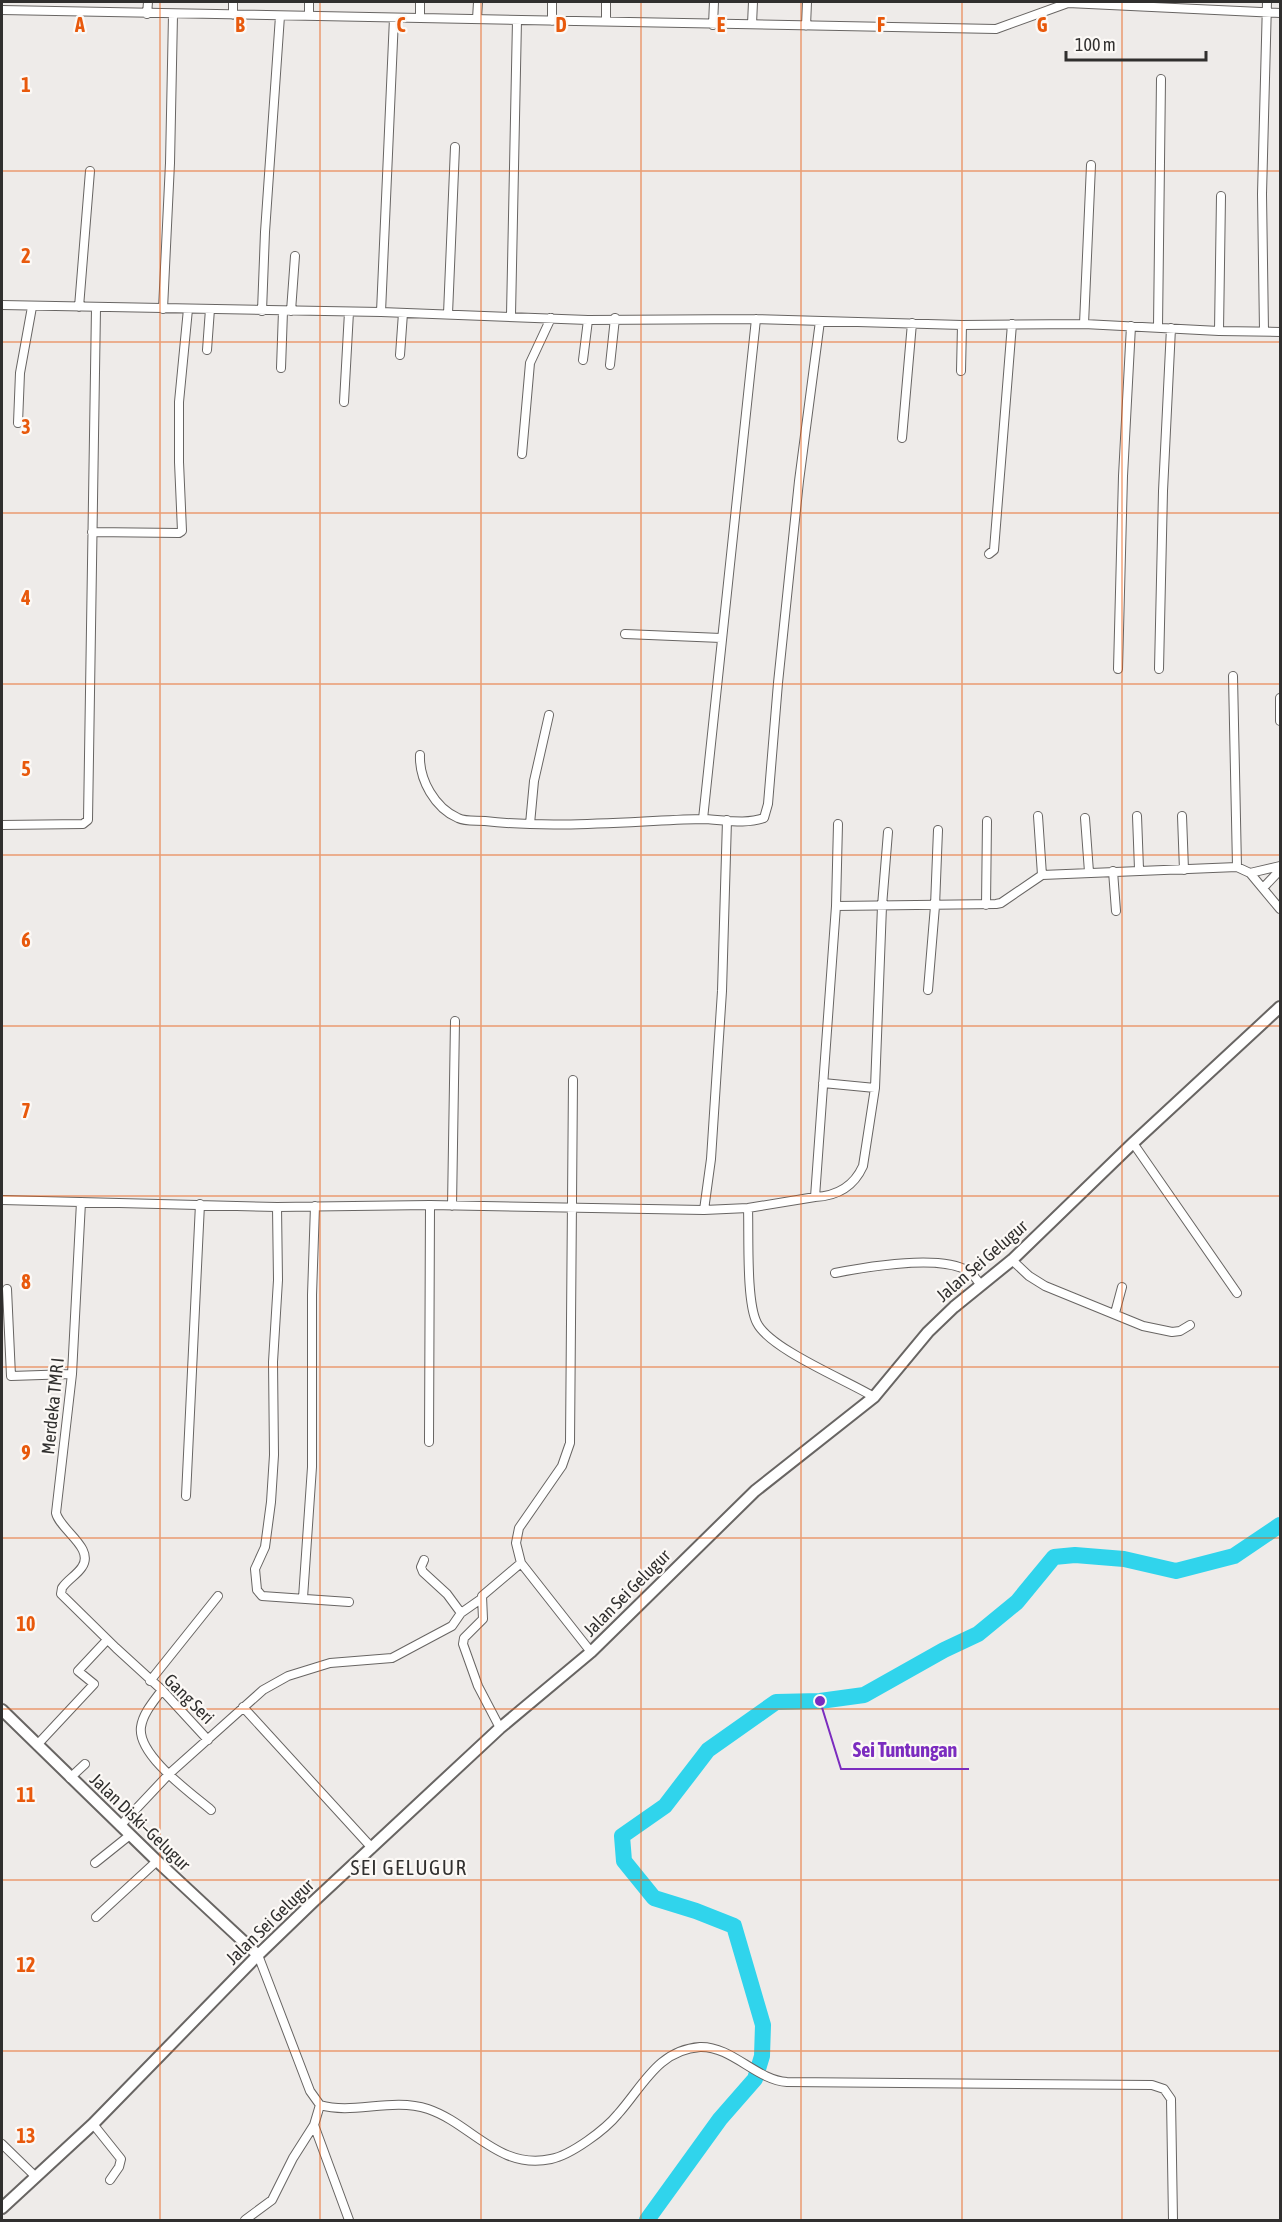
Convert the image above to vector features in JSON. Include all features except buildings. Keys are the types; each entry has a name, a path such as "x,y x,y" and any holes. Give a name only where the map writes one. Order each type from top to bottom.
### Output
{"main road":[{"name":"Jalan Sei Gelugur","path":"2,2208 34,2176 93,2124 258,1955 500,1728 591,1652 755,1491 874,1397 928,1332 980,1284 1012,1260 1133,1143 1281,1007"},
{"name":"Jalan Diski–Gelugur","path":"2,1710 120,1826 258,1955"}],"street":[{"path":"43,2 43,11"},
{"path":"147,14 148,2"},
{"path":"233,2 233,15"},
{"path":"309,2 309,16"},
{"path":"420,2 420,17"},
{"path":"477,20 478,2"},
{"path":"552,2 552,21"},
{"path":"606,2 606,20"},
{"path":"713,25 714,2"},
{"path":"752,24 753,2"},
{"path":"806,26 807,2"},
{"path":"2,10 996,29 1059,6 1084,2 1195,6 1281,13"},
{"path":"1264,331 1262,194 1267,2"},
{"path":"163,309 170,163 173,15"},
{"path":"262,310 280,16"},
{"path":"381,312 394,18"},
{"path":"511,315 517,20"},
{"path":"1158,327 1161,79"},
{"path":"448,314 455,147"},
{"path":"1084,324 1090,165"},
{"path":"79,307 90,171"},
{"path":"1219,331 1221,196"},
{"path":"281,368 295,256"},
{"path":"2,305 511,315 588,320 615,318 756,319 963,324 1084,324 1281,332"},
{"path":"18,423 20,373 32,306"},
{"path":"2,825 83,824 88,820 96,308"},
{"path":"92,532 181,532 179,402 188,309"},
{"path":"207,350 210,309"},
{"path":"344,402 348,312"},
{"path":"400,355 403,313"},
{"path":"522,454 530,363 551,318"},
{"path":"610,364 615,318"},
{"path":"703,819 756,319"},
{"path":"583,360 588,320"},
{"path":"420,755 420,772 430,790 439,804 457,818 530,824 703,819 759,820 764,818 767,814 777,683 797,493 820,321"},
{"path":"903,438 912,323"},
{"path":"961,371 963,324"},
{"path":"988,554 994,550 1012,324"},
{"path":"1118,669 1123,476 1131,326"},
{"path":"1159,669 1171,328"},
{"path":"625,634 721,638"},
{"path":"1233,676 1237,867"},
{"path":"1280,698 1281,721"},
{"path":"530,824 534,781 549,716"},
{"path":"1038,816 1042,875"},
{"path":"1137,816 1139,869"},
{"path":"1182,816 1184,870"},
{"path":"1085,818 1089,872"},
{"path":"704,1210 711,1159 722,991 727,820"},
{"path":"987,821 987,904"},
{"path":"815,1197 836,906 838,825"},
{"path":"928,990 938,830"},
{"path":"2,1200 277,1207 430,1205 704,1210 748,1208 815,1197 829,1197 847,1188 859,1175 863,1166 875,1088 882,906 888,832"},
{"path":"836,906 1001,903 1042,875 1139,869 1184,870 1237,867 1250,873 1281,909"},
{"path":"1250,873 1281,868"},
{"path":"1263,888 1281,868"},
{"path":"1113,871 1116,910"},
{"path":"452,1206 455,1020"},
{"path":"573,1080 574,1207 570,1443 562,1466 519,1528 516,1543 520,1563 591,1652"},
{"path":"823,1083 875,1088"},
{"path":"1133,1143 1237,1293"},
{"name":"Merdeka TMR I","path":"61,1594 62,1588 82,1568 85,1559 83,1551 59,1522 56,1514 72,1374 81,1202"},
{"path":"186,1496 200,1204"},
{"path":"429,1442 430,1205"},
{"path":"303,1598 312,1467 314,1388 312,1295 315,1206"},
{"path":"277,1207 278,1280 273,1362 272,1491 265,1547 255,1569 255,1582 262,1596 349,1602"},
{"path":"748,1208 752,1308 757,1324 766,1335 800,1358 850,1382 874,1397"},
{"path":"1012,1260 1029,1276 1045,1286 1143,1326 1172,1332 1180,1331 1190,1325"},
{"path":"835,1274 899,1263 951,1265 969,1271 980,1284"},
{"path":"1115,1313 1122,1287"},
{"path":"7,1289 11,1376 72,1374"},
{"path":"424,1560 421,1567 423,1572 447,1594 461,1613"},
{"path":"208,1740 263,1690 305,1670 330,1663 392,1658 452,1626 461,1613 481,1599 486,1591 520,1563"},
{"name":"Gang Seri","path":"61,1594 162,1690 208,1740 170,1774 120,1826"},
{"path":"150,1680 218,1596"},
{"path":"481,1599 483,1619 464,1638 463,1644 478,1686 500,1728"},
{"path":"38,1745 94,1684 78,1671 107,1640"},
{"path":"162,1690 145,1715 141,1732 144,1746 170,1774 211,1810"},
{"path":"243,1707 372,1848"},
{"path":"70,1778 85,1764"},
{"path":"95,1863 130,1835"},
{"path":"96,1917 157,1861"},
{"path":"258,1955 310,2091 320,2105 333,2108 399,2104 416,2106 438,2113 513,2159 531,2161 551,2159 576,2147 616,2116 656,2065 680,2052 700,2048 710,2048 724,2053 779,2082 1158,2086 1168,2092 1172,2103 1173,2220"},
{"path":"245,2220 272,2200 293,2158 314,2125 320,2105"},
{"path":"93,2124 121,2159 119,2167 110,2180"},
{"path":"314,2125 349,2220"},
{"path":"2,2144 34,2176"}],"waterway":[{"path":"647,2220 720,2119 755,2079 762,2056 763,2025 734,1926 654,1898 624,1861 622,1836 665,1806 708,1750 776,1702 820,1701 864,1695 944,1650 978,1634 1017,1602 1054,1557 1075,1555 1124,1559 1176,1571 1234,1556 1280,1525"}],"place":[{"name":"Sei Tuntungan","path":"820,1701"}],"district":[{"name":"SEI GELUGUR","path":"409,1868"}]}
